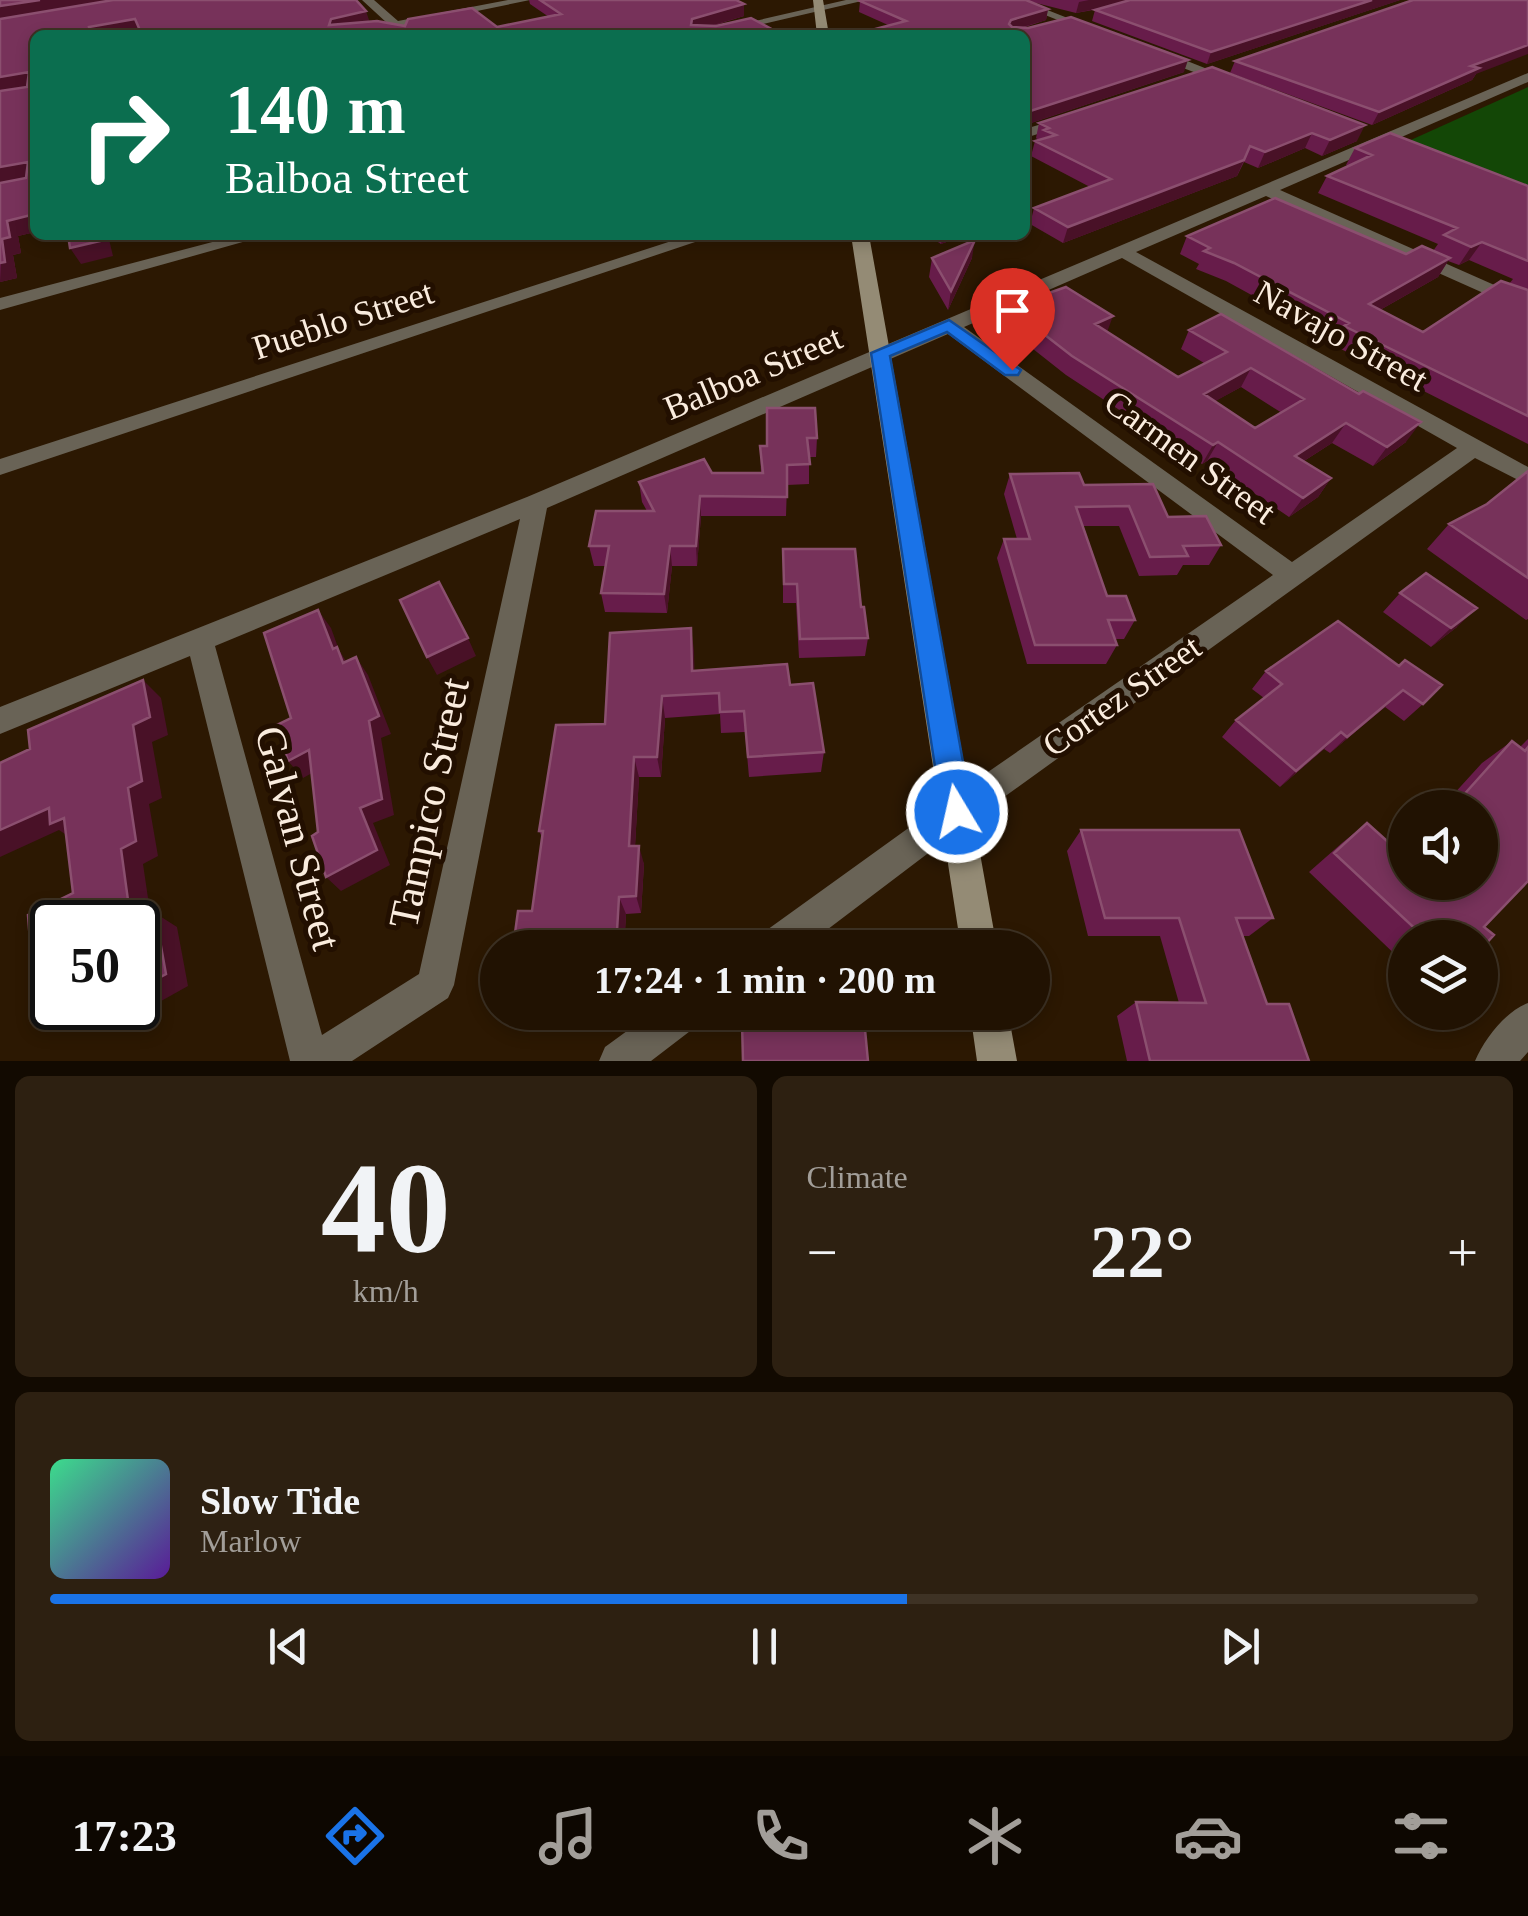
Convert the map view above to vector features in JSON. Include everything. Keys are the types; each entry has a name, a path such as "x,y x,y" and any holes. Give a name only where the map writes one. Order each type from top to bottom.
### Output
{"main road":[{"path":"818,4 822,30"},
{"path":"861,240 976,930"},
{"path":"992,1030 997,1061"}],"street":[{"path":"367,0 402,30"},
{"path":"369,30 525,0"},
{"path":"800,0 818,4"},
{"path":"719,30 818,4 860,0"},
{"path":"1012,0 1104,34"},
{"path":"1051,26 1100,12"},
{"path":"1139,47 1244,87"},
{"path":"1190,80 1227,68"},
{"name":"Balboa Street","path":"0,721 536,503 1528,77"},
{"path":"1030,132 1080,116"},
{"path":"1267,190 1528,307"},
{"path":"0,304 239,240"},
{"path":"633,240 648,253"},
{"name":"Pueblo Street","path":"0,467 691,240"},
{"name":"Navajo Street","path":"1123,252 1528,477"},
{"name":"Carmen Street","path":"949,325 1293,576"},
{"name":"Cortez Street","path":"797,930 957,812 1474,447"},
{"name":"Tampico Street","path":"314,1061 435,985 536,503"},
{"name":"Galvan Street","path":"199,637 314,1061"},
{"path":"1495,1061 1528,1022"},
{"path":"619,1061 660,1030"}],"green space":[{"path":"1528,87 1528,187 1409,141 1413,139"}],"building":[{"path":"0,0 40,0 0,6"},
{"path":"113,0 356,0 366,11 331,19 329,25 377,21 405,26 408,19 472,8 497,27 561,14 540,0 736,0 744,4 692,19 691,25 716,26 751,18 774,30 140,30 135,19 89,27 90,30 30,30 30,215 7,221 10,237 2,239 5,262 0,263 0,183 26,178 28,162 0,167 0,91 27,87 29,72 0,77 0,19"},
{"path":"1026,0 1048,9 1011,20 1012,27 1028,28 1071,17 1188,60 1030,111 1030,30 877,30 906,21 860,1"},
{"path":"1130,0 1372,0 1211,52 1095,10"},
{"path":"1413,0 1528,0 1528,45 1471,66 1479,68 1379,112 1235,61"},
{"path":"1212,67 1365,125 1330,140 1312,133 1265,152 1250,146 1244,160 1068,227 1034,208 1111,179 1035,141 1056,135 1039,123"},
{"path":"1390,133 1528,186 1528,261 1482,242 1471,247 1444,235 1457,228 1327,176 1372,155 1355,148"},
{"path":"1275,198 1406,254 1422,246 1450,258 1369,304 1423,332 1501,281 1528,290 1528,416 1344,326 1349,323 1204,251 1210,248 1187,236"},
{"path":"69,240 104,240 70,248"},
{"path":"975,240 951,291 932,258"},
{"path":"1066,287 1113,316 1095,324 1178,377 1227,352 1189,330 1221,314 1359,394 1363,391 1421,422 1387,447 1346,423 1295,456 1331,478 1303,498 1218,442 1213,445 1072,356 1009,307","holes":["1251,368 1304,399 1255,428 1204,394"]},
{"path":"767,408 815,408 817,438 807,438 810,464 787,465 787,497 700,496 696,546 670,546 664,594 601,593 609,546 589,546 596,511 654,511 639,482 704,459 712,473 763,473 760,446 767,446"},
{"path":"1528,471 1528,578 1449,524 1487,504"},
{"path":"1079,473 1084,485 1153,484 1168,517 1206,516 1221,545 1183,546 1188,556 1150,557 1129,506 1076,507 1107,596 1126,596 1135,620 1108,620 1117,645 1035,645 1004,539 1030,539 1010,474"},
{"path":"783,549 855,549 868,638 800,639 797,584 784,584"},
{"path":"1426,573 1477,608 1451,628 1400,593"},
{"path":"439,582 468,638 427,657 400,600"},
{"path":"318,610 333,649 337,647 343,663 356,657 379,716 369,721 382,799 360,808 377,850 326,877 312,836 318,832 309,750 288,761 277,725 291,718 264,633"},
{"path":"1338,621 1399,666 1405,660 1442,685 1423,704 1403,690 1347,737 1341,732 1296,771 1236,720 1282,684 1266,671"},
{"path":"691,628 692,671 787,664 790,685 813,683 824,752 748,757 744,711 720,712 719,693 662,696 657,757 634,757 629,846 639,846 636,896 619,897 617,930 515,930 518,911 532,911 543,831 539,831 556,725 605,724 610,633"},
{"path":"143,680 150,717 133,725 142,781 128,788 136,841 121,849 128,900 59,900 73,893 64,818 50,824 49,808 0,830 0,763 30,749 28,730"},
{"path":"1512,741 1525,751 1528,747 1528,881 1491,920 1406,920 1334,853 1367,823 1388,842 1388,900 1498,900 1498,790 1468,790"},
{"path":"1081,830 1239,830 1273,918 1236,918 1267,1004 1289,1004 1309,1061 1150,1061 1136,1002 1206,1003 1179,918 1105,918"},
{"path":"160,941 166,974 160,977"},
{"path":"742,1030 865,1030 868,1061 743,1061"}],"route":[{"path":"957,812 880,353 949,325 1012,370"}]}
